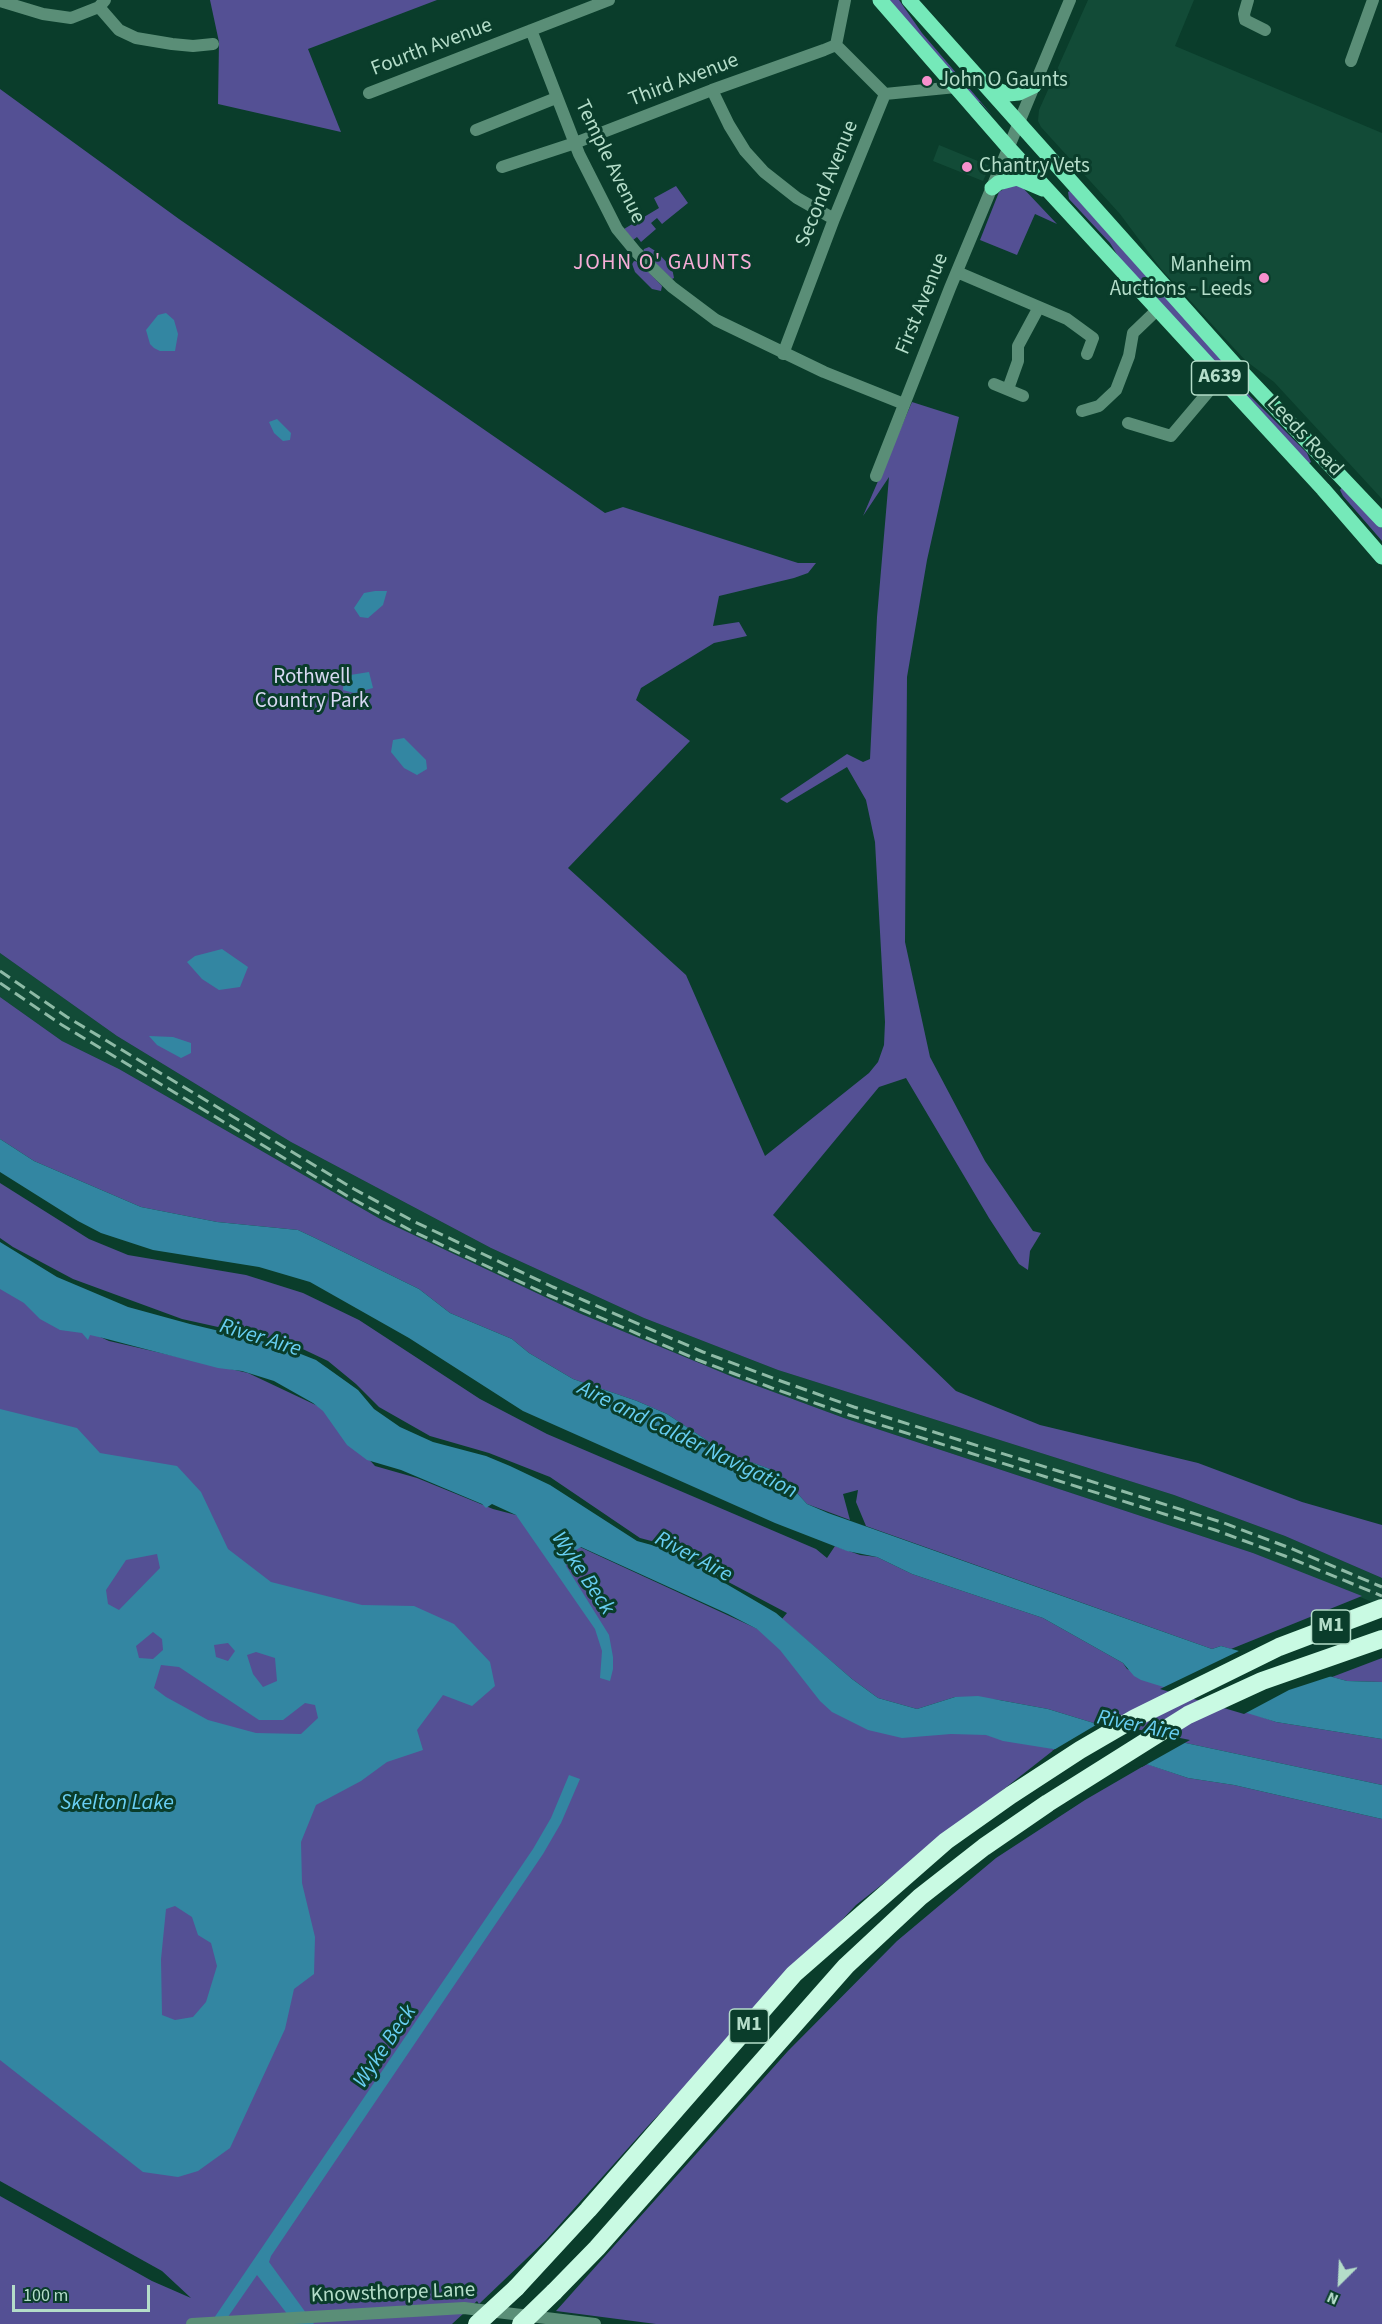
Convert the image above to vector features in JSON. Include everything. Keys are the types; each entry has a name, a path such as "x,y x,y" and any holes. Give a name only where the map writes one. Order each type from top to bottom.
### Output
{"highway":[{"name":"M1","path":"477,2324 516,2288 588,2210 794,1974 946,1841 1080,1750 1135,1718 1279,1647 1382,1608"},
{"name":"M1","path":"521,2324 597,2248 846,1966 920,1897 984,1847 1048,1803 1188,1715 1262,1680 1382,1639"},
{"path":"1344,1651 1382,1646"}],"main road":[{"name":"Leeds Road","path":"880,0 1008,147 1323,489 1382,557"},
{"name":"Leeds Road","path":"909,0 1236,366 1382,520"},
{"path":"982,84 1008,94 1018,93 1034,86"},
{"path":"992,188 998,183 1017,178 1051,193"}],"street":[{"name":"Fourth Avenue","path":"369,93 609,0"},
{"path":"845,0 836,45 885,94 956,87"},
{"name":"First Avenue","path":"876,476 957,272 1070,0"},
{"path":"1248,0 1244,14 1245,20 1265,30"},
{"path":"1351,61 1373,0"},
{"path":"0,1 57,17 71,18 102,4 119,30 136,38 200,51 213,44"},
{"name":"Temple Avenue","path":"531,30 575,143 617,229 636,252 672,287 716,320 783,354 904,404"},
{"name":"Third Avenue","path":"502,167 575,143 836,45"},
{"path":"712,90 729,125 746,151 764,172 797,198 834,219"},
{"name":"Second Avenue","path":"783,354 834,219 885,94"},
{"path":"476,130 556,98"},
{"path":"957,272 1067,318 1093,338 1087,354"},
{"path":"1008,389 1018,361 1018,346 1039,307"},
{"path":"1082,411 1099,406 1116,390 1133,333 1157,310"},
{"path":"1128,423 1171,436 1220,378"},
{"path":"994,384 1023,396"},
{"path":"1099,406 1103,420"},
{"path":"1323,489 1339,473"},
{"name":"Knowsthorpe Lane","path":"192,2324 464,2308 595,2324"}],"shaded area":[{"path":"1088,0 1194,0 1175,46 1382,133 1382,499 1274,382 1246,361 1161,269 1120,214 1041,127 1038,121 1039,110"},
{"path":"939,145 990,166 983,181 933,161"},
{"path":"0,953 117,1036 291,1142 491,1248 644,1318 778,1370 1174,1495 1285,1536 1382,1578 1382,1606 1253,1553 844,1418 733,1377 579,1313 382,1220 119,1069 62,1041 0,997"}],"green space":[{"path":"210,0 437,0 308,49 341,132 218,104 219,42"},
{"path":"886,0 899,0 922,33 992,115 980,102 976,104"},
{"name":"Rothwell Country Park","path":"0,89 179,219 605,513 623,507 798,563 816,563 808,573 794,578 719,596 713,626 739,622 747,636 714,643 641,688 636,700 690,741 568,868 686,975 765,1156 869,1073 878,1062 884,1045 885,1022 875,842 866,800 847,767 787,803 780,799 847,754 863,762 870,759 877,617 889,477 863,516 912,402 959,417 927,560 907,677 905,942 930,1057 985,1161 1033,1231 1041,1233 1030,1251 1028,1270 1019,1264 989,1218 906,1078 879,1087 773,1215 956,1391 1040,1425 1198,1463 1302,1502 1382,1525 1382,1578 1285,1536 1174,1495 778,1370 644,1318 491,1248 291,1142 117,1036 0,953"},
{"path":"1012,184 1023,188 1057,224 1035,214 1017,255 980,240 999,192"},
{"path":"676,186 688,203 662,224 657,218 651,223 656,229 641,242 637,237 633,240 624,229 659,208 654,198"},
{"path":"1070,191 1225,363 1250,396 1307,453 1311,462 1308,464 1124,266 1110,243 1069,199 1068,192"},
{"path":"649,247 672,268 674,278 672,279 643,252"},
{"path":"634,261 639,262 662,286 661,291 652,289 635,272 632,264"},
{"path":"1344,485 1382,528 1382,541 1343,496 1340,490"},
{"path":"0,997 62,1041 119,1069 382,1220 579,1313 733,1377 844,1418 1253,1553 1362,1596 1231,1649 1221,1646 1212,1649 866,1526 856,1502 858,1490 843,1494 850,1520 807,1504 778,1472 726,1453 667,1414 573,1379 529,1353 512,1339 450,1313 419,1289 298,1230 217,1222 141,1207 34,1161 0,1139"},
{"path":"0,1183 89,1239 128,1255 246,1275 303,1293 359,1320 480,1399 547,1434 816,1549 827,1558 835,1546 860,1555 877,1557 912,1574 1043,1618 1123,1663 1127,1669 1276,1722 1382,1739 1382,1785 1097,1724 1048,1709 999,1700 955,1697 917,1709 878,1698 852,1679 782,1619 787,1613 717,1576 721,1571 674,1547 640,1538 550,1477 489,1453 430,1436 379,1407 328,1361 290,1343 182,1319 73,1279 13,1247 0,1238"},
{"path":"0,1283 33,1306 109,1341 248,1373 322,1408 375,1466 417,1478 493,1509 516,1515 556,1536 775,1637 834,1703 1055,1749 856,1905 647,2127 546,2240 479,2304 477,2301 452,2324 0,2324 0,2196 152,2281 191,2298 162,2271 0,2181"},
{"path":"1382,1658 1382,1682 1347,1681 1332,1677"},
{"path":"1147,1764 1188,1778 1234,1785 1382,1819 1382,2324 656,2324 556,2311 788,2051 897,1941 996,1858 1085,1800"}],"water":[{"path":"166,313 174,320 178,334 175,351 160,351 154,348 150,344 146,330 158,315"},
{"path":"277,419 291,433 290,440 283,441 274,433 269,422"},
{"path":"387,591 383,605 368,618 360,617 354,608 364,593"},
{"path":"369,672 373,688 354,693 343,690 344,676"},
{"path":"404,738 426,760 427,769 417,775 404,768 391,752 393,740"},
{"path":"222,949 248,967 240,987 219,990 202,979 187,962 195,956"},
{"path":"149,1036 173,1037 191,1043 191,1053 181,1058 157,1045"},
{"name":"Aire and Calder Navigation","path":"0,1139 34,1161 141,1207 217,1222 298,1230 419,1289 450,1313 512,1339 529,1353 573,1379 667,1414 726,1453 778,1472 807,1504 828,1513 1212,1649 1221,1646 1347,1681 1382,1682 1382,1739 1276,1722 1141,1680 1134,1676 1123,1663 1043,1618 912,1574 877,1557 847,1551 775,1523 523,1411 409,1338 310,1282 259,1267 153,1250 101,1233 0,1172"},
{"path":"0,1242 57,1277 128,1307 278,1345 316,1360 358,1390 374,1409 400,1427 433,1442 486,1456 510,1466 550,1485 637,1541 670,1550 712,1571 711,1575 776,1613 852,1679 878,1698 917,1709 955,1697 978,1696 1048,1709 1097,1724 1382,1785 1382,1819 1234,1785 1188,1778 1146,1764 1003,1741 986,1735 951,1734 902,1738 868,1730 832,1712 820,1701 780,1650 757,1629 581,1547 569,1554 566,1566 609,1635 613,1669 610,1681 600,1678 602,1651 595,1629 516,1515 492,1504 486,1508 482,1504 401,1470 367,1460 347,1445 323,1411 274,1381 242,1371 218,1368 90,1335 88,1340 82,1333 60,1330 40,1319 24,1303 0,1289"},
{"name":"Skelton Lake","path":"0,1409 77,1428 100,1453 177,1466 201,1492 228,1549 271,1582 362,1605 414,1606 454,1624 490,1662 495,1686 472,1706 443,1695 417,1730 423,1750 387,1762 361,1781 316,1805 301,1842 302,1883 315,1937 314,1974 294,1989 285,2029 230,2148 198,2171 178,2177 143,2172 0,2060","holes":["157,1554 160,1568 119,1610 108,1604 106,1590 126,1560","153,1632 162,1639 163,1650 153,1659 139,1658 136,1646","228,1643 235,1651 228,1661 216,1657 214,1645","256,1652 275,1658 277,1681 263,1687 253,1674 247,1655","161,1665 179,1667 259,1720 283,1720 305,1703 315,1705 318,1718 301,1734 256,1733 208,1720 154,1688","175,1906 192,1917 198,1935 211,1943 217,1966 206,2002 193,2017 175,2020 162,2015 161,1959 166,1909"]},
{"path":"569,1775 580,1779 561,1823 543,1854 271,2256 269,2262 314,2324 295,2324 257,2275 223,2324 210,2324 533,1849 551,1818"}],"pier":[{"path":"1243,1649 1335,1675 1289,1690 1244,1714 1160,1689"},
{"path":"1101,1722 1190,1740 1142,1767 1052,1751"}],"railway":[{"path":"0,971 67,1017 354,1189 415,1222 553,1287 703,1352 778,1380 854,1407 1221,1522 1382,1587"},
{"path":"0,983 62,1025 349,1197 410,1230 548,1295 698,1360 772,1388 849,1415 1215,1530 1382,1596"}],"place":[{"name":"John O Gaunts","path":"927,81"},
{"name":"Chantry Vets","path":"967,167"},
{"name":"Manheim Auctions - Leeds","path":"1264,278"}],"district":[{"name":"JOHN O' GAUNTS","path":"663,264"}],"water label":[{"name":"River Aire","path":"260,1339"},
{"name":"River Aire","path":"693,1558"},
{"name":"Wyke Beck","path":"582,1574"},
{"name":"River Aire","path":"1138,1727"},
{"name":"Wyke Beck","path":"386,2047"}]}
